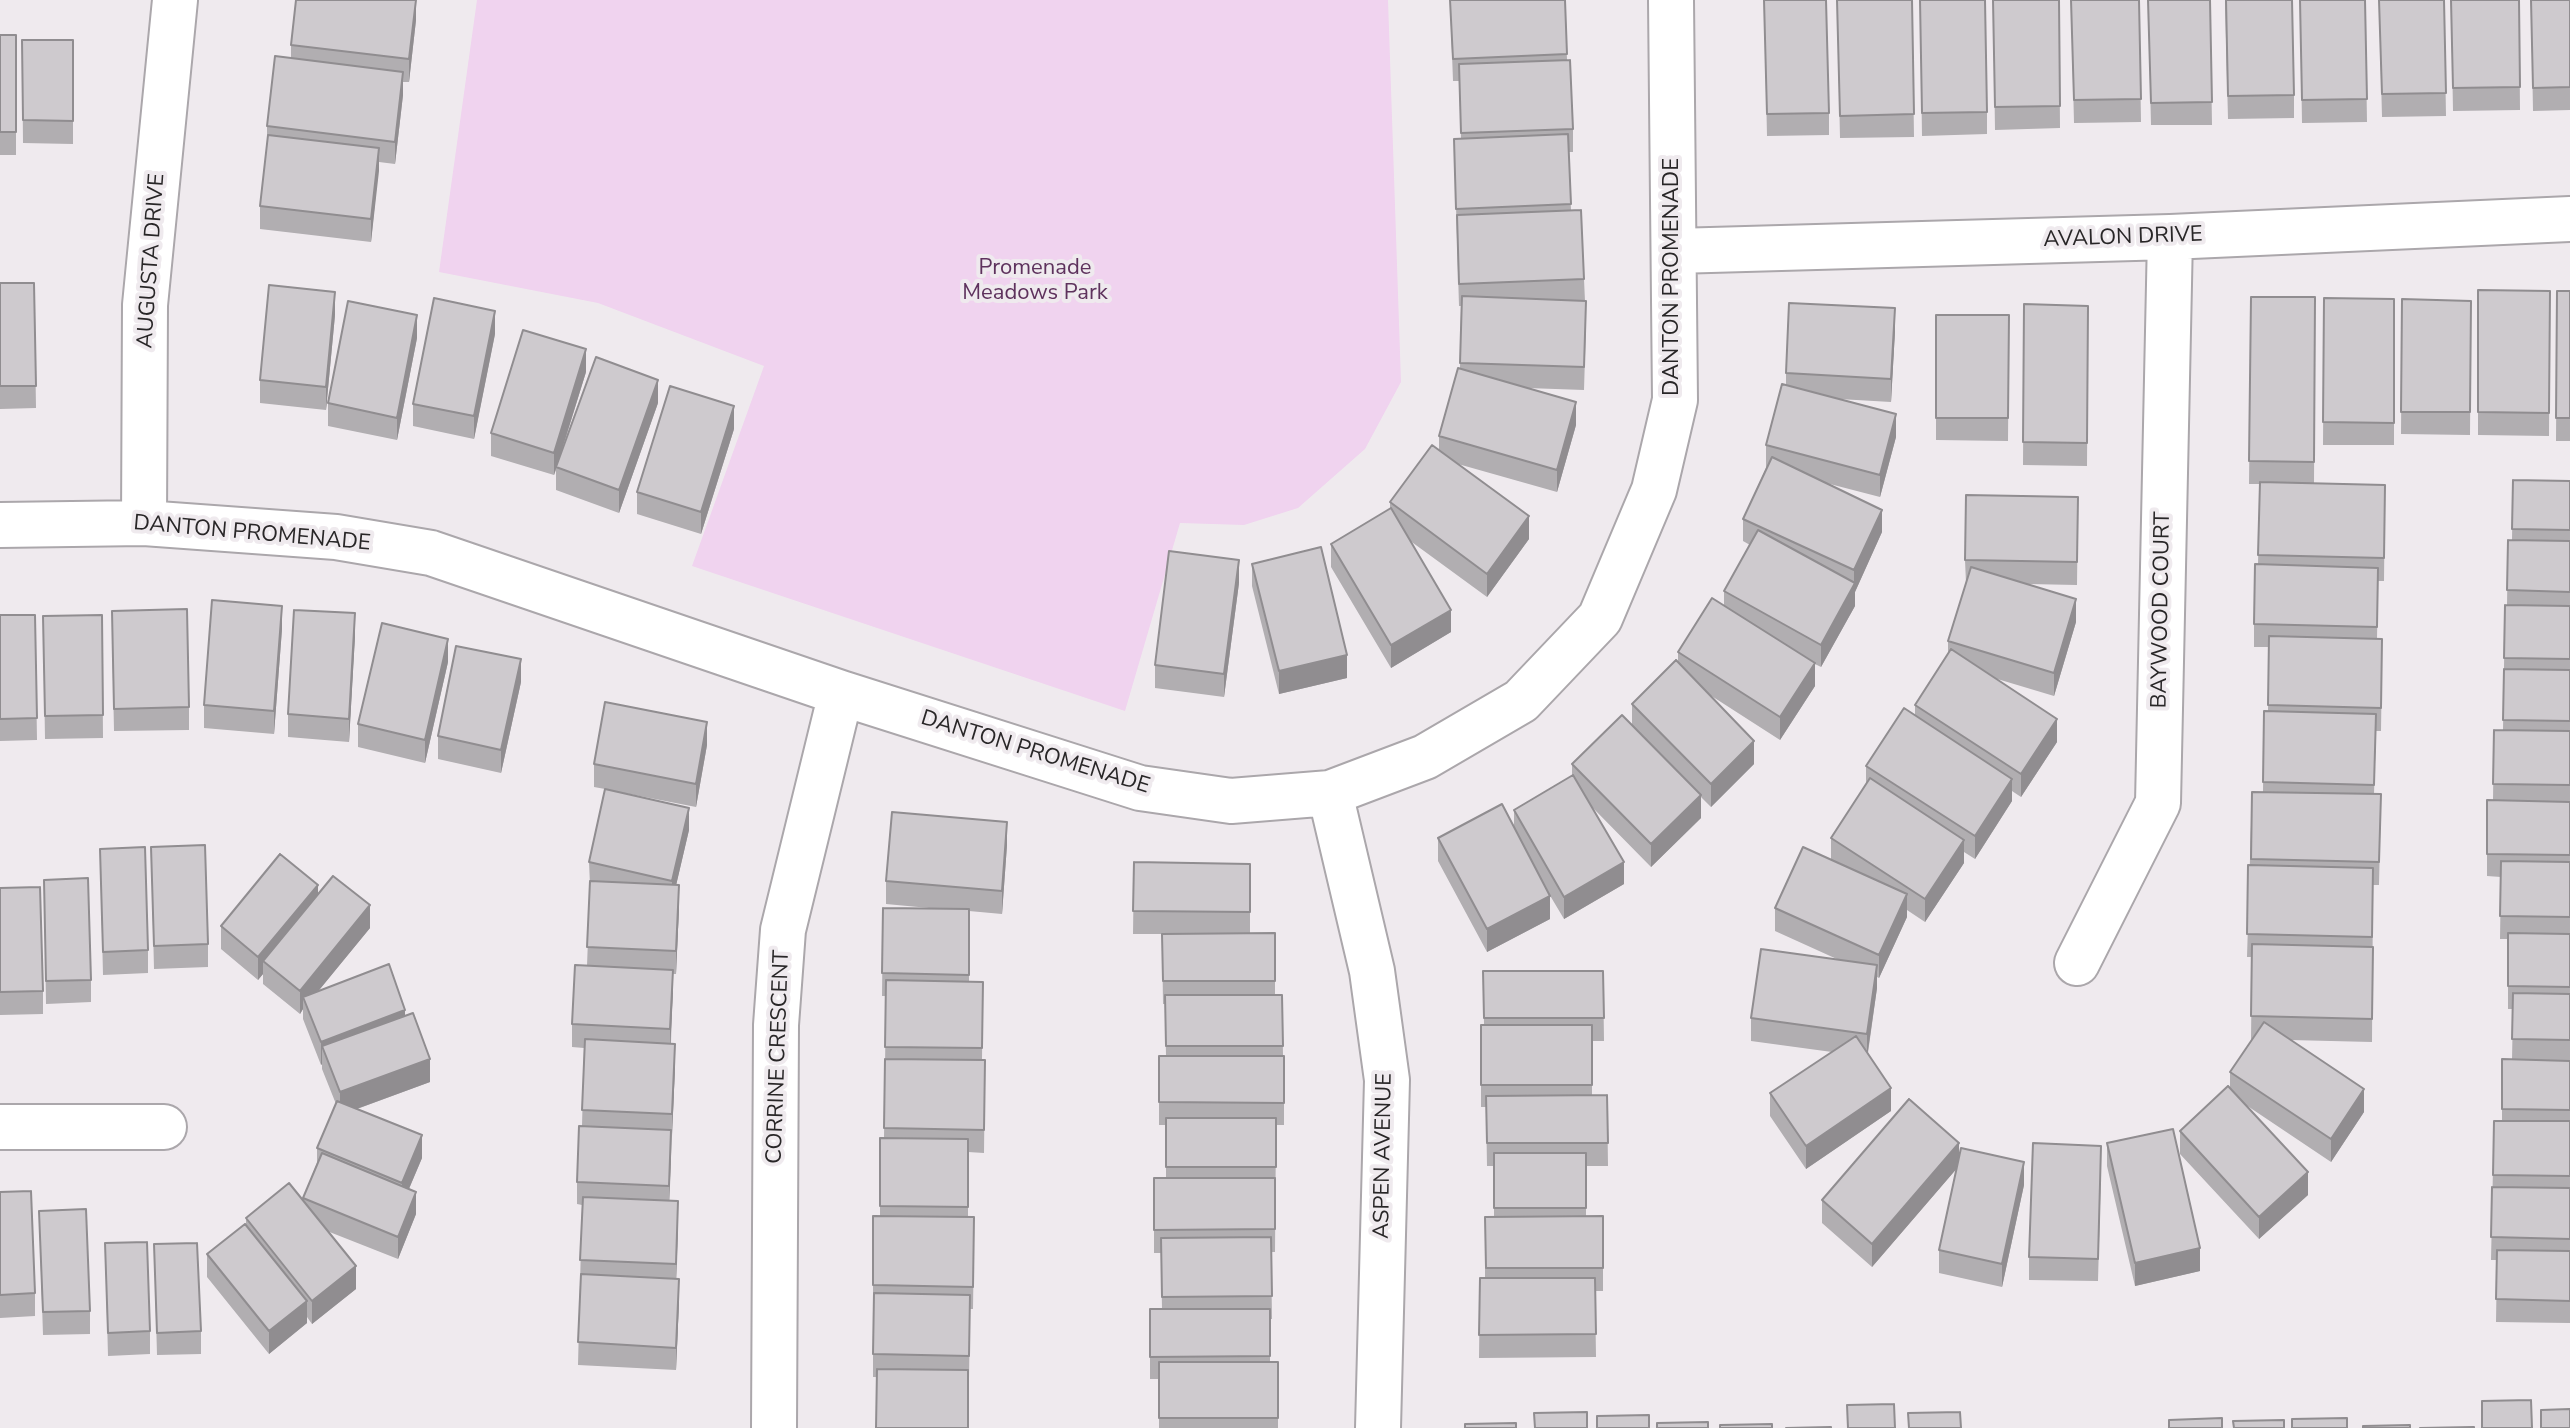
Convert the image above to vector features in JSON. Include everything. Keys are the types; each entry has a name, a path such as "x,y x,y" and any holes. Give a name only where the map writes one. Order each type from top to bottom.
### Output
{"street":[{"name":"AUGUSTA DRIVE","path":"144,523 145,305 175,0"},
{"name":"DANTON PROMENADE","path":"0,525 144,523 336,537 431,553 841,693 1140,788 1231,801 1330,793 1425,757 1521,701 1600,618 1654,490 1675,400 1671,0"},
{"name":"AVALON DRIVE","path":"1675,251 2170,237 2570,219"},
{"name":"BAYWOOD COURT","path":"2077,963 2158,803 2170,237"},
{"name":"CORRINE CRESCENT","path":"774,1428 776,1025 783,930 841,693"},
{"name":"ASPEN AVENUE","path":"1330,793 1372,971 1387,1080 1378,1428"},
{"path":"0,1127 164,1127"}],"green space":[{"name":"Promenade Meadows Park","path":"477,0 1388,0 1401,382 1365,449 1298,508 1244,525 1180,523 1125,711 692,566 764,366 598,303 439,272"}],"building":[{"path":"296,0 416,0 409,59 291,45"},
{"path":"1450,0 1565,0 1567,54 1453,59"},
{"path":"1764,0 1826,0 1829,113 1767,114"},
{"path":"1837,0 1912,0 1914,114 1840,116"},
{"path":"1920,0 1985,0 1987,112 1922,113"},
{"path":"1993,0 2059,0 2060,106 1995,107"},
{"path":"2071,0 2139,0 2141,99 2074,100"},
{"path":"2148,0 2210,0 2212,102 2151,103"},
{"path":"2226,0 2292,0 2294,95 2228,96"},
{"path":"2300,0 2365,0 2367,99 2302,100"},
{"path":"2379,0 2444,0 2446,93 2382,94"},
{"path":"2451,0 2519,0 2520,87 2453,88"},
{"path":"2531,0 2570,0 2570,87 2533,88"},
{"path":"0,35 16,35 16,132 0,132"},
{"path":"22,40 73,40 73,121 23,120"},
{"path":"275,56 403,72 395,142 267,126"},
{"path":"1570,60 1573,129 1461,133 1459,64"},
{"path":"1568,134 1571,204 1456,209 1454,139"},
{"path":"268,135 379,148 371,219 260,206"},
{"path":"1581,210 1584,279 1459,284 1457,215"},
{"path":"0,283 34,283 36,386 0,386"},
{"path":"269,285 335,292 326,387 260,380"},
{"path":"2478,290 2550,291 2549,413 2478,412"},
{"path":"2557,291 2570,291 2570,418 2556,418"},
{"path":"1462,296 1586,301 1584,367 1460,363"},
{"path":"2251,297 2315,297 2314,462 2249,461"},
{"path":"434,298 495,311 474,416 413,404"},
{"path":"2324,298 2394,299 2394,423 2323,422"},
{"path":"2402,299 2471,301 2470,412 2401,412"},
{"path":"348,301 417,315 397,418 328,403"},
{"path":"1789,303 1895,308 1891,379 1786,373"},
{"path":"2024,304 2088,306 2087,443 2023,442"},
{"path":"1936,315 2009,315 2008,418 1936,418"},
{"path":"523,330 586,349 554,453 491,433"},
{"path":"596,357 658,380 619,490 556,467"},
{"path":"1458,368 1576,402 1557,470 1439,436"},
{"path":"1782,384 1896,414 1880,475 1766,445"},
{"path":"670,386 734,406 701,512 637,492"},
{"path":"1432,445 1529,516 1487,574 1390,502"},
{"path":"1772,457 1882,510 1854,570 1743,519"},
{"path":"2513,480 2570,481 2570,530 2512,529"},
{"path":"2260,482 2385,485 2384,558 2258,555"},
{"path":"1966,495 2078,497 2077,562 1965,560"},
{"path":"1391,508 1451,610 1391,645 1331,544"},
{"path":"1758,530 1855,583 1821,645 1724,591"},
{"path":"2508,540 2570,541 2570,592 2507,590"},
{"path":"1321,547 1347,655 1279,671 1252,564"},
{"path":"1169,551 1239,560 1224,674 1155,665"},
{"path":"2255,564 2378,568 2377,627 2254,624"},
{"path":"1971,567 2076,599 2054,673 1948,641"},
{"path":"1712,598 1815,663 1780,717 1678,652"},
{"path":"212,600 282,606 274,711 204,705"},
{"path":"2505,605 2570,606 2570,659 2504,658"},
{"path":"187,609 189,707 114,709 112,611"},
{"path":"294,610 355,613 349,719 288,714"},
{"path":"0,615 35,615 37,718 0,719"},
{"path":"102,615 103,715 45,716 43,616"},
{"path":"382,623 448,639 425,740 358,724"},
{"path":"2269,636 2382,639 2381,708 2268,705"},
{"path":"456,646 521,659 501,750 438,736"},
{"path":"1951,649 2057,719 2021,774 1915,705"},
{"path":"1676,660 1754,741 1711,784 1632,704"},
{"path":"2504,669 2570,670 2570,721 2503,720"},
{"path":"605,702 707,722 696,784 594,764"},
{"path":"1904,708 2012,779 1975,836 1866,766"},
{"path":"2264,711 2376,714 2374,785 2263,782"},
{"path":"1622,715 1701,795 1651,844 1572,764"},
{"path":"2494,730 2570,731 2570,785 2493,784"},
{"path":"1573,775 1624,862 1564,897 1514,810"},
{"path":"1870,778 1964,840 1925,899 1831,838"},
{"path":"605,789 689,808 672,881 589,862"},
{"path":"2252,792 2381,794 2379,862 2251,859"},
{"path":"2487,800 2570,802 2570,855 2487,854"},
{"path":"1502,804 1550,896 1487,929 1438,838"},
{"path":"892,812 1007,822 1002,891 886,881"},
{"path":"205,845 208,944 154,946 151,847"},
{"path":"145,847 148,950 103,952 100,849"},
{"path":"1803,847 1907,894 1879,955 1775,908"},
{"path":"280,854 318,885 258,957 221,926"},
{"path":"2501,861 2570,862 2570,917 2500,916"},
{"path":"1134,862 1250,864 1250,912 1133,911"},
{"path":"2248,865 2373,868 2372,937 2247,934"},
{"path":"333,876 370,905 300,991 263,961"},
{"path":"88,878 91,980 46,981 44,880"},
{"path":"590,881 679,885 676,951 587,947"},
{"path":"40,887 43,991 0,992 0,888"},
{"path":"883,908 969,909 969,975 882,973"},
{"path":"1275,933 1275,981 1163,981 1162,934"},
{"path":"2508,933 2570,934 2570,987 2508,986"},
{"path":"2252,944 2373,947 2372,1019 2251,1016"},
{"path":"1761,949 1877,965 1867,1034 1751,1018"},
{"path":"389,964 405,1010 321,1042 303,997"},
{"path":"575,965 673,970 670,1029 572,1024"},
{"path":"1483,971 1603,971 1604,1018 1484,1018"},
{"path":"886,980 983,982 982,1048 885,1047"},
{"path":"2513,993 2570,994 2570,1040 2512,1039"},
{"path":"1165,995 1282,995 1283,1046 1166,1046"},
{"path":"413,1013 430,1059 340,1092 322,1046"},
{"path":"2264,1022 2364,1089 2331,1139 2230,1072"},
{"path":"1481,1025 1592,1025 1592,1085 1481,1085"},
{"path":"1856,1036 1891,1088 1806,1146 1770,1093"},
{"path":"585,1039 675,1044 672,1114 582,1110"},
{"path":"1159,1056 1284,1056 1284,1103 1159,1102"},
{"path":"885,1059 985,1060 984,1130 884,1128"},
{"path":"2502,1059 2570,1061 2570,1110 2502,1109"},
{"path":"2228,1086 2308,1172 2259,1217 2180,1131"},
{"path":"1607,1095 1608,1143 1487,1143 1486,1096"},
{"path":"1909,1099 1959,1143 1872,1244 1822,1200"},
{"path":"337,1101 422,1135 402,1183 317,1148"},
{"path":"1166,1118 1276,1118 1276,1167 1166,1167"},
{"path":"2494,1121 2570,1121 2570,1176 2493,1175"},
{"path":"579,1126 671,1130 669,1186 577,1182"},
{"path":"2173,1129 2200,1248 2135,1263 2107,1143"},
{"path":"880,1138 968,1139 968,1207 880,1206"},
{"path":"2033,1143 2101,1146 2098,1259 2029,1257"},
{"path":"1961,1148 2024,1162 2002,1264 1939,1250"},
{"path":"322,1153 416,1192 398,1237 303,1198"},
{"path":"1494,1153 1586,1153 1586,1208 1494,1208"},
{"path":"1154,1178 1275,1178 1275,1229 1154,1230"},
{"path":"289,1183 356,1266 312,1301 246,1218"},
{"path":"2492,1187 2570,1188 2570,1239 2491,1237"},
{"path":"31,1191 35,1293 0,1295 0,1192"},
{"path":"583,1197 678,1201 676,1264 580,1260"},
{"path":"86,1209 90,1311 43,1312 39,1211"},
{"path":"873,1216 974,1217 973,1287 873,1285"},
{"path":"1603,1216 1603,1268 1486,1268 1485,1217"},
{"path":"245,1224 307,1301 269,1331 207,1254"},
{"path":"1271,1237 1272,1296 1162,1297 1161,1238"},
{"path":"147,1242 150,1331 108,1333 105,1243"},
{"path":"197,1243 201,1331 157,1333 154,1244"},
{"path":"2497,1250 2570,1251 2570,1301 2496,1299"},
{"path":"581,1274 679,1279 676,1348 578,1342"},
{"path":"1480,1278 1595,1278 1596,1334 1479,1335"},
{"path":"874,1293 970,1295 969,1356 873,1354"},
{"path":"1150,1309 1270,1309 1270,1356 1150,1357"},
{"path":"1159,1362 1278,1362 1278,1418 1159,1418"},
{"path":"877,1369 968,1370 968,1428 876,1428"},
{"path":"2531,1400 2532,1428 2482,1428 2482,1401"},
{"path":"1894,1404 1895,1428 1848,1428 1847,1405"},
{"path":"2570,1409 2570,1428 2541,1428 2541,1410"},
{"path":"1587,1412 1587,1428 1535,1428 1534,1413"},
{"path":"1960,1412 1961,1428 1909,1428 1908,1413"},
{"path":"1649,1415 1649,1428 1597,1428 1597,1416"},
{"path":"2222,1418 2222,1428 2169,1428 2169,1420"},
{"path":"2347,1418 2347,1428 2292,1428 2292,1419"},
{"path":"2284,1420 2284,1428 2234,1428 2233,1421"},
{"path":"1708,1422 1708,1428 1657,1428 1657,1423"},
{"path":"1516,1423 1516,1428 1465,1428 1465,1424"},
{"path":"1772,1424 1772,1428 1720,1428 1720,1425"},
{"path":"2410,1425 2410,1428 2363,1428 2363,1426"}]}
